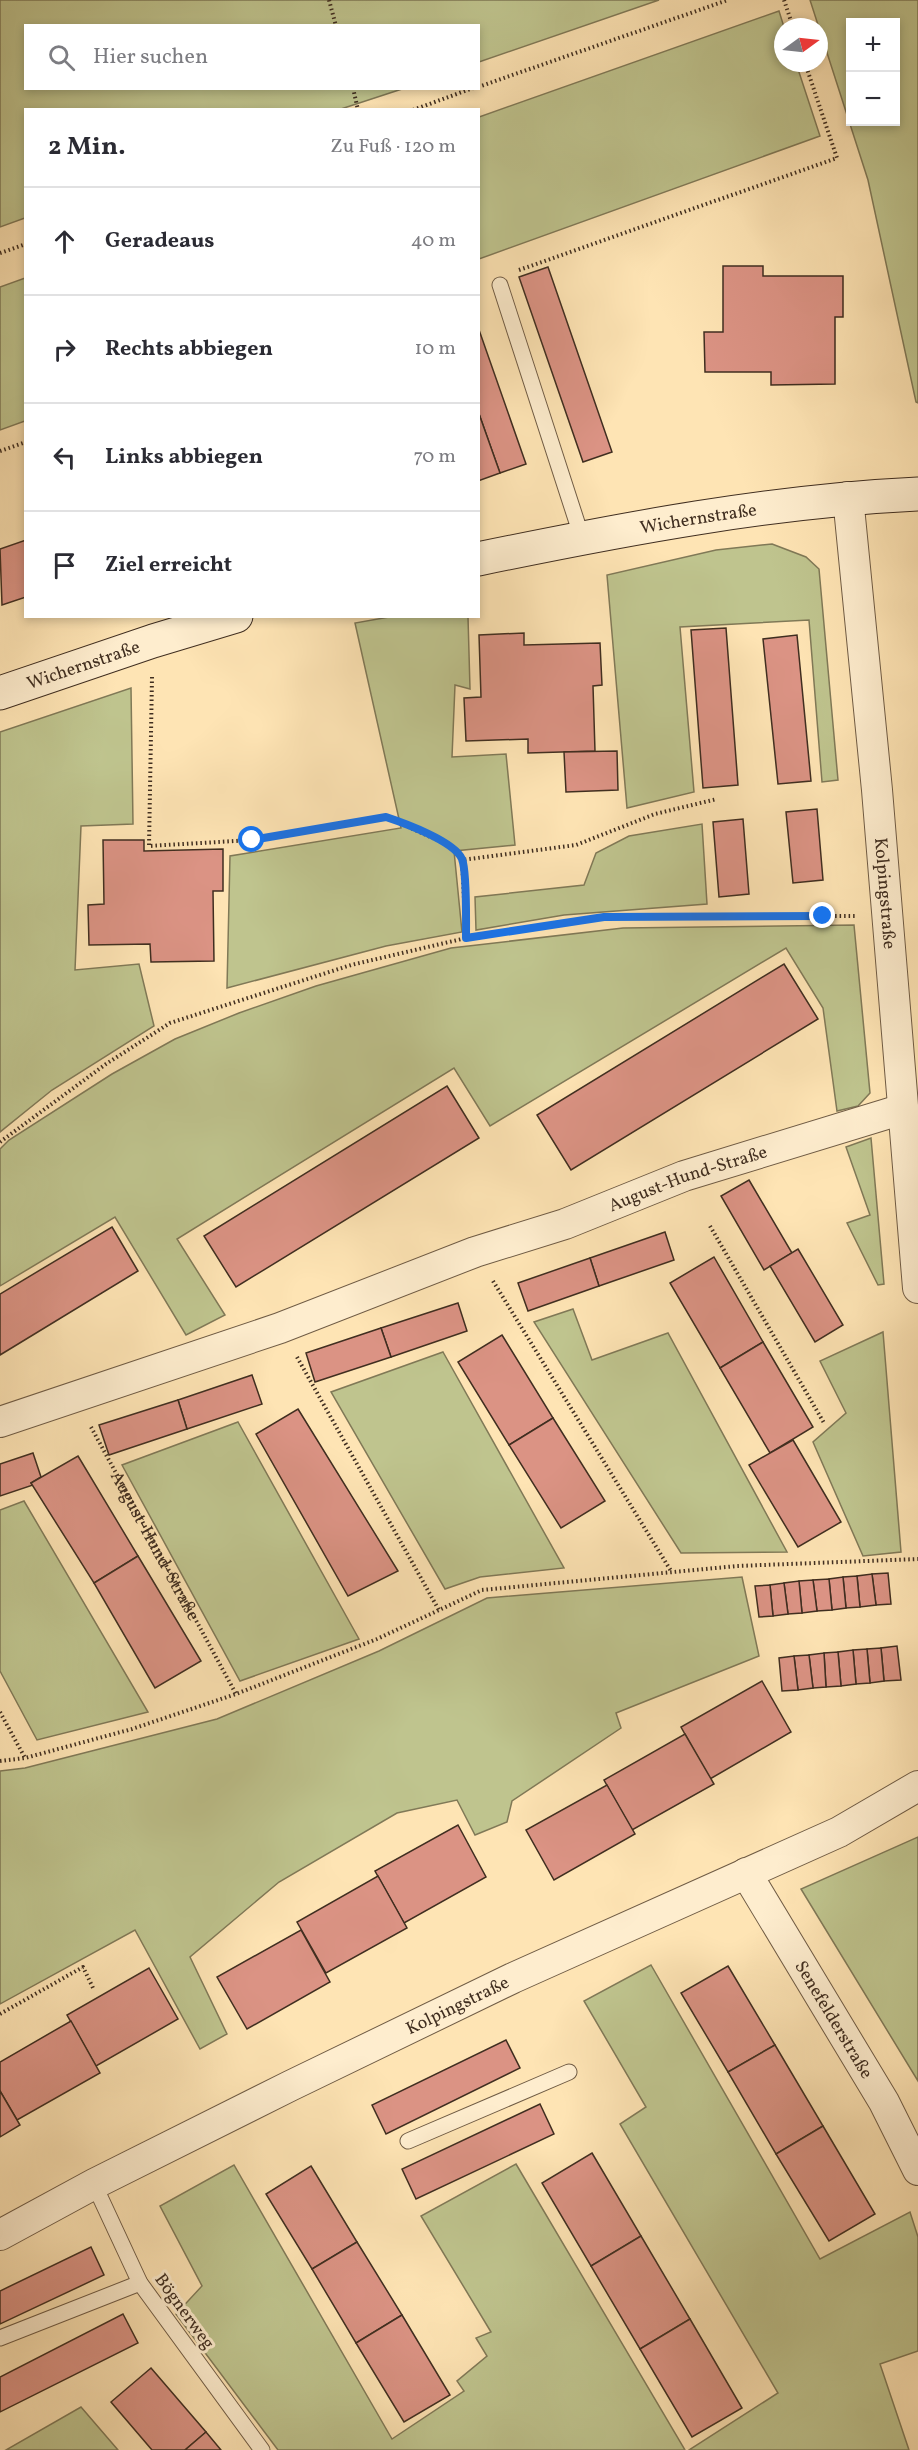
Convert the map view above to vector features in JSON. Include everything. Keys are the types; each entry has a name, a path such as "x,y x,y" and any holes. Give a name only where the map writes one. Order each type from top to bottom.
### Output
{"street":[{"name":"Wichernstraße","path":"480,559 582,538 848,497 918,494"},
{"name":"Kolpingstraße","path":"848,497 877,790 886,915 907,1005 903,1109 918,1288"},
{"name":"Wichernstraße","path":"0,693 153,641 229,618"},
{"name":"August-Hund-Straße","path":"0,1422 280,1328 475,1252 565,1224 684,1176 903,1109"},
{"name":"Kolpingstraße","path":"0,2235 93,2184 513,1978 839,1832 918,1786"},
{"name":"Senefelderstraße","path":"746,1873 884,2102 918,2170"}],"lane":[{"path":"504,279 582,538"},
{"path":"408,2141 569,2072"},
{"name":"Bögnerweg","path":"93,2184 140,2283 262,2450"},
{"path":"0,2338 140,2283"}],"path":[{"path":"329,0 335,24"},
{"path":"480,86 728,0"},
{"path":"784,0 790,18"},
{"path":"504,279 837,158 808,72"},
{"path":"353,90 357,108"},
{"path":"418,108 468,90"},
{"path":"0,253 24,245"},
{"path":"0,452 24,443"},
{"path":"153,641 149,846 252,840 386,817 453,848 462,860 466,938"},
{"path":"462,860 576,845 655,814 717,799"},
{"path":"0,1142 106,1064 170,1023 351,965 466,938 604,917 886,915"},
{"path":"710,1226 824,1423"},
{"path":"475,1252 671,1571"},
{"path":"280,1328 440,1612"},
{"name":"August-Hund-Straße","path":"75,1397 236,1694"},
{"path":"0,1761 25,1758 132,1729 236,1694 440,1612 482,1590 671,1571 813,1562 918,1559"},
{"path":"0,1712 25,1758"},
{"path":"0,2014 83,1967 94,1990"}],"green space":[{"path":"0,0 659,0 480,62 480,24 24,24 24,90 399,90 344,108 24,108 24,218 0,227"},
{"path":"810,0 918,0 918,403 868,180 851,126 900,126 900,18 846,18 846,112 828,56 828,18 816,18"},
{"path":"779,11 781,18 774,18 774,72 799,72 820,136 480,259 480,117"},
{"path":"24,278 24,421 0,430 0,287"},
{"path":"772,544 806,557 819,569 838,780 822,782 809,620 680,627 694,792 627,808 607,575 716,550"},
{"path":"383,618 468,618 470,689 455,685 452,757 506,754 515,845 454,851 462,932 386,946 227,988 230,856 401,828 355,623"},
{"path":"131,688 133,824 81,826 75,970 139,964 154,1026 52,1090 0,1132 0,732"},
{"path":"702,824 707,904 564,915 476,930 475,897 584,885 596,853 629,836"},
{"path":"854,925 870,1093 858,1106 837,1111 823,1008 786,948 490,1126 454,1068 177,1239 225,1315 186,1335 115,1217 0,1286 0,1149 9,1140 112,1074 175,1039 239,1013 316,986 451,948 623,928"},
{"path":"871,1138 884,1284 878,1285 847,1223 870,1215 846,1147"},
{"path":"573,1309 592,1360 668,1333 787,1552 681,1553 534,1322"},
{"path":"883,1332 901,1552 863,1556 813,1442 846,1413 820,1361"},
{"path":"443,1352 564,1568 480,1577 445,1589 331,1392"},
{"path":"238,1422 359,1639 240,1681 122,1465"},
{"path":"24,1501 148,1712 37,1740 0,1671 0,1510"},
{"path":"742,1577 759,1656 616,1713 621,1728 512,1801 507,1822 475,1835 457,1800 397,1813 279,1882 190,1957 227,2034 200,2049 135,1930 0,2004 0,1771 25,1768 217,1719 379,1651 487,1598"},
{"path":"918,1837 918,2081 801,1889"},
{"path":"651,1965 820,2259 910,2212 918,2237 918,2351 880,2364 909,2450 689,2450 778,2393 620,2124 646,2107 584,2001"},
{"path":"516,2164 685,2450 278,2450 176,2314 202,2286 160,2206 234,2165 392,2439 464,2391 457,2381 487,2356 476,2338 491,2332 421,2216"},
{"path":"81,2407 118,2450 6,2450"}],"building":[{"path":"723,266 763,266 763,276 843,276 843,317 835,317 835,384 771,385 771,372 705,372 704,332 723,332"},
{"path":"548,267 612,452 583,462 519,277"},
{"path":"480,333 526,464 500,473 480,417"},
{"path":"480,417 500,473 480,480"},
{"path":"24,541 24,598 2,605 0,549"},
{"path":"726,628 738,785 703,788 691,630"},
{"path":"524,633 524,645 600,643 602,685 593,686 595,751 528,753 528,739 466,741 464,698 481,697 479,635"},
{"path":"797,635 811,781 778,784 763,639"},
{"path":"617,751 618,790 566,792 564,752"},
{"path":"817,809 823,880 793,883 786,812"},
{"path":"743,819 749,894 719,897 713,822"},
{"path":"103,840 144,840 144,851 223,849 223,891 213,891 214,961 151,962 150,944 89,945 88,905 104,904"},
{"path":"784,964 818,1019 571,1170 537,1115"},
{"path":"447,1086 479,1138 236,1287 204,1236"},
{"path":"749,1180 792,1253 764,1270 721,1196"},
{"path":"112,1227 138,1271 0,1355 0,1294"},
{"path":"665,1232 674,1260 599,1286 590,1258"},
{"path":"798,1249 843,1325 815,1342 770,1266"},
{"path":"714,1257 763,1342 720,1368 670,1283"},
{"path":"590,1258 599,1286 528,1311 518,1283"},
{"path":"458,1303 467,1331 391,1357 381,1328"},
{"path":"381,1328 391,1357 315,1382 306,1353"},
{"path":"502,1335 553,1418 509,1445 458,1362"},
{"path":"763,1342 813,1427 770,1453 720,1368"},
{"path":"252,1375 262,1404 187,1429 178,1400"},
{"path":"178,1400 187,1429 109,1455 99,1425"},
{"path":"298,1409 398,1571 348,1596 256,1434"},
{"path":"553,1418 605,1501 561,1528 509,1445"},
{"path":"793,1440 841,1522 798,1547 749,1465"},
{"path":"33,1453 41,1477 31,1483 33,1485 0,1496 0,1464"},
{"path":"78,1456 138,1556 94,1583 31,1483"},
{"path":"138,1556 201,1661 155,1688 94,1583"},
{"path":"888,1573 891,1604 876,1605 872,1574"},
{"path":"872,1574 876,1605 860,1607 857,1576"},
{"path":"857,1576 860,1607 846,1608 843,1577"},
{"path":"843,1577 846,1608 832,1610 829,1579"},
{"path":"829,1579 832,1610 817,1611 813,1580"},
{"path":"813,1580 817,1611 802,1613 799,1581"},
{"path":"799,1581 802,1613 788,1614 784,1583"},
{"path":"784,1583 788,1614 773,1616 770,1585"},
{"path":"770,1585 773,1616 759,1617 755,1586"},
{"path":"897,1646 901,1680 884,1681 881,1648"},
{"path":"881,1648 884,1681 870,1683 867,1649"},
{"path":"867,1649 870,1683 856,1684 853,1650"},
{"path":"853,1650 856,1684 841,1686 838,1652"},
{"path":"838,1652 841,1686 826,1687 824,1653"},
{"path":"824,1653 826,1687 813,1688 809,1655"},
{"path":"809,1655 813,1688 798,1690 794,1656"},
{"path":"794,1656 798,1690 782,1691 779,1658"},
{"path":"762,1681 791,1732 710,1779 681,1727"},
{"path":"685,1734 714,1784 632,1830 604,1780"},
{"path":"607,1785 635,1834 554,1880 526,1830"},
{"path":"458,1825 486,1877 404,1923 375,1871"},
{"path":"378,1876 407,1928 326,1973 297,1922"},
{"path":"301,1930 330,1982 247,2029 217,1977"},
{"path":"728,1966 775,2045 728,2072 681,1993"},
{"path":"149,1968 178,2019 96,2066 67,2015"},
{"path":"71,2021 100,2073 17,2120 0,2091 0,2062"},
{"path":"506,2040 520,2068 386,2134 372,2105"},
{"path":"775,2045 823,2126 776,2154 728,2072"},
{"path":"0,2091 20,2125 0,2137"},
{"path":"540,2104 554,2134 416,2199 402,2169"},
{"path":"823,2126 875,2214 829,2241 776,2154"},
{"path":"592,2153 641,2236 591,2266 542,2183"},
{"path":"311,2166 357,2242 312,2269 266,2194"},
{"path":"641,2236 690,2319 640,2349 591,2266"},
{"path":"357,2242 402,2315 356,2343 312,2269"},
{"path":"91,2247 104,2275 0,2324 0,2291"},
{"path":"123,2314 138,2343 0,2412 0,2377"},
{"path":"402,2315 450,2395 404,2422 356,2343"},
{"path":"690,2319 742,2408 692,2437 640,2349"},
{"path":"151,2368 206,2432 185,2450 152,2450 111,2402"},
{"path":"206,2432 221,2450 185,2450"}],"route":[{"path":"252,840 386,817 400,822 453,848 462,860 466,938 604,917 823,916"}]}
